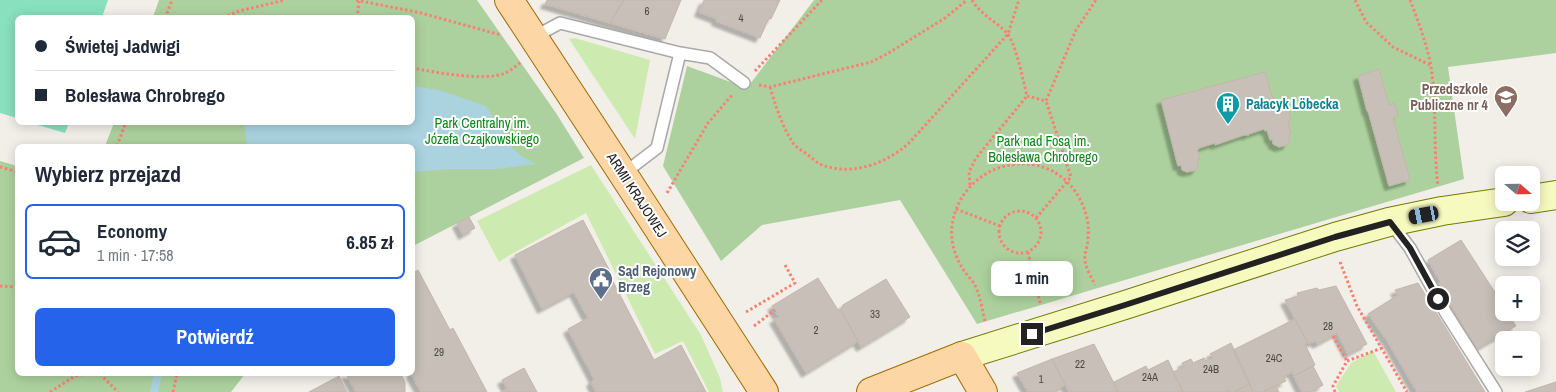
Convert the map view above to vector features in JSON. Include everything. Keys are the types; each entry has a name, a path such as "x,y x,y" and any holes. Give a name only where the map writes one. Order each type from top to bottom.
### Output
{"main road":[{"name":"ARMII KRAJOWEJ","path":"509,0 529,49 623,174 764,392"},
{"path":"871,392 962,356 983,392"}],"street":[{"path":"1540,198 1556,195"},
{"path":"962,356 1335,237 1390,222 1442,211 1495,203"}],"lane":[{"path":"529,49 560,23 680,53 710,58 744,83"},
{"path":"623,174 657,148 680,53"},
{"path":"1390,222 1410,248 1446,313 1496,392"}],"path":[{"path":"166,15 172,0"},
{"path":"230,15 285,0"},
{"path":"357,15 358,0 421,13 507,37"},
{"path":"667,193 708,123 822,0"},
{"path":"967,0 945,18 871,62 770,87 780,120 794,145 819,164 838,169 862,167 881,162 896,155 1008,34 1019,0"},
{"path":"972,0 976,8 1008,34 1018,60 1027,96"},
{"path":"1036,218 1071,177 1046,101 1076,30 1096,0"},
{"path":"1355,0 1366,22 1393,47 1430,66"},
{"path":"1410,0 1424,39 1430,66 1434,104 1437,179"},
{"path":"415,68 463,76 504,74 529,49"},
{"path":"1027,96 1046,101"},
{"path":"970,185 969,172 976,158 1027,96"},
{"path":"118,144 125,125"},
{"path":"985,321 976,288 956,257 952,242 952,226 961,197 970,185 982,175 996,168 1018,164 1041,167 1055,173 1067,182 1077,194 1084,208 1088,230 1085,261 1095,286"},
{"path":"0,167 15,171"},
{"path":"956,209 1000,226"},
{"path":"1017,211 1026,212 1036,218 1041,229 1040,239 1036,247 1028,252 1014,252 1006,247 999,235 1000,226 1005,218 1017,211"},
{"path":"1028,252 1040,303"},
{"path":"1340,260 1357,306 1407,392"},
{"path":"746,312 795,282 784,264"},
{"path":"0,286 15,287"},
{"path":"754,326 775,310"},
{"path":"1333,336 1347,361"},
{"path":"1336,392 1333,386 1347,361 1382,348"},
{"path":"50,392 75,376"},
{"path":"102,376 118,392"},
{"path":"173,392 177,376"}],"green space":[{"path":"0,0 108,0 103,15 15,15 15,117 0,113"},
{"name":"Park Centralny im. Józefa Czajkowskiego","path":"159,0 477,0 556,113 584,158 415,245 415,144 106,144 113,125 415,125 415,15 154,15"},
{"name":"Park nad Fosą im. Bolesława Chrobrego","path":"814,0 1556,0 1556,53 1448,67 1464,179 977,324 900,200 762,225 721,261 663,166 687,66 747,88"},
{"path":"575,38 650,60 635,139 569,39"},
{"path":"38,125 68,125 65,133"},
{"path":"0,161 15,165 15,376 243,376 231,392 0,392"},
{"path":"591,165 701,335 720,378 723,392 709,392 683,341 655,354 586,213 499,262 477,221"},
{"path":"1373,351 1396,392 1339,392 1336,386 1351,363"}],"water":[{"path":"415,86 439,90 486,106 512,148 536,164 497,169 449,169 415,172 415,144 247,144 244,125 415,125"}],"building":[{"path":"547,0 624,0 610,23 545,4"},
{"path":"624,0 681,0 665,39 610,23"},
{"path":"704,0 780,0 760,38 716,21 717,19 699,12"},
{"path":"1379,69 1389,105 1394,103 1398,116 1393,118 1410,180 1389,186 1358,76"},
{"name":"Pałacyk Löbecka","path":"1265,72 1276,110 1284,107 1285,110 1289,111 1291,119 1288,121 1291,134 1289,135 1290,140 1287,145 1279,147 1273,144 1267,130 1265,131 1264,129 1215,145 1215,143 1199,148 1197,150 1200,160 1197,160 1199,165 1196,170 1187,172 1182,170 1181,165 1178,166 1161,100"},
{"path":"469,217 475,228 463,235 457,223"},
{"name":"Sąd Rejonowy Brzeg","path":"583,220 654,360 681,345 706,392 596,392 591,382 594,379 568,329 588,318 574,292 542,309 515,255"},
{"path":"1461,240 1495,292 1495,321 1513,321 1516,326 1508,331 1495,331 1495,338 1477,349 1438,283 1440,281 1428,260"},
{"path":"418,270 450,330 453,328 487,392 421,392 412,376 415,376 415,272"},
{"path":"818,278 838,310 841,310 858,341 806,373 774,319 779,317 772,306"},
{"path":"886,279 910,317 861,347 841,310 843,305"},
{"path":"1418,283 1485,392 1417,392 1388,342 1368,314 1398,295 1395,290"},
{"path":"1336,286 1367,344 1348,354 1337,333 1317,344 1315,341 1308,344 1285,300 1298,296 1297,293"},
{"path":"1295,319 1308,343 1305,344 1315,365 1294,376 1292,372 1283,377 1286,381 1263,392 1253,392 1233,350"},
{"path":"1231,343 1250,384 1234,392 1229,390 1224,392 1183,392 1173,372 1184,367 1182,363 1191,359 1193,363 1204,358 1206,361 1213,358 1210,354"},
{"path":"1094,344 1118,391 1069,392 1052,359"},
{"path":"1052,359 1065,385 1053,392 1028,392 1017,373"},
{"path":"1168,360 1183,392 1118,392 1114,382 1146,366 1148,370"},
{"path":"1313,366 1323,385 1311,392 1302,392 1294,376"},
{"path":"524,368 537,392 501,392 507,389 502,380"},
{"path":"339,376 347,392 309,392"},
{"path":"347,376 402,376 405,382 405,392 356,392"},
{"path":"1556,382 1556,392 1525,392"},
{"path":"1250,384 1253,392 1234,392"},
{"path":"1276,386 1279,392 1263,392"}],"waterway":[{"path":"154,392 158,376"}],"place":[{"name":"Przedszkole Publiczne nr 4","path":"1506,118"},
{"name":"Pałacyk Löbecka","path":"1228,125"},
{"name":"Sąd Rejonowy Brzeg","path":"601,300"}],"route":[{"path":"1032,334 1335,237 1390,222 1410,248 1438,299"}]}
